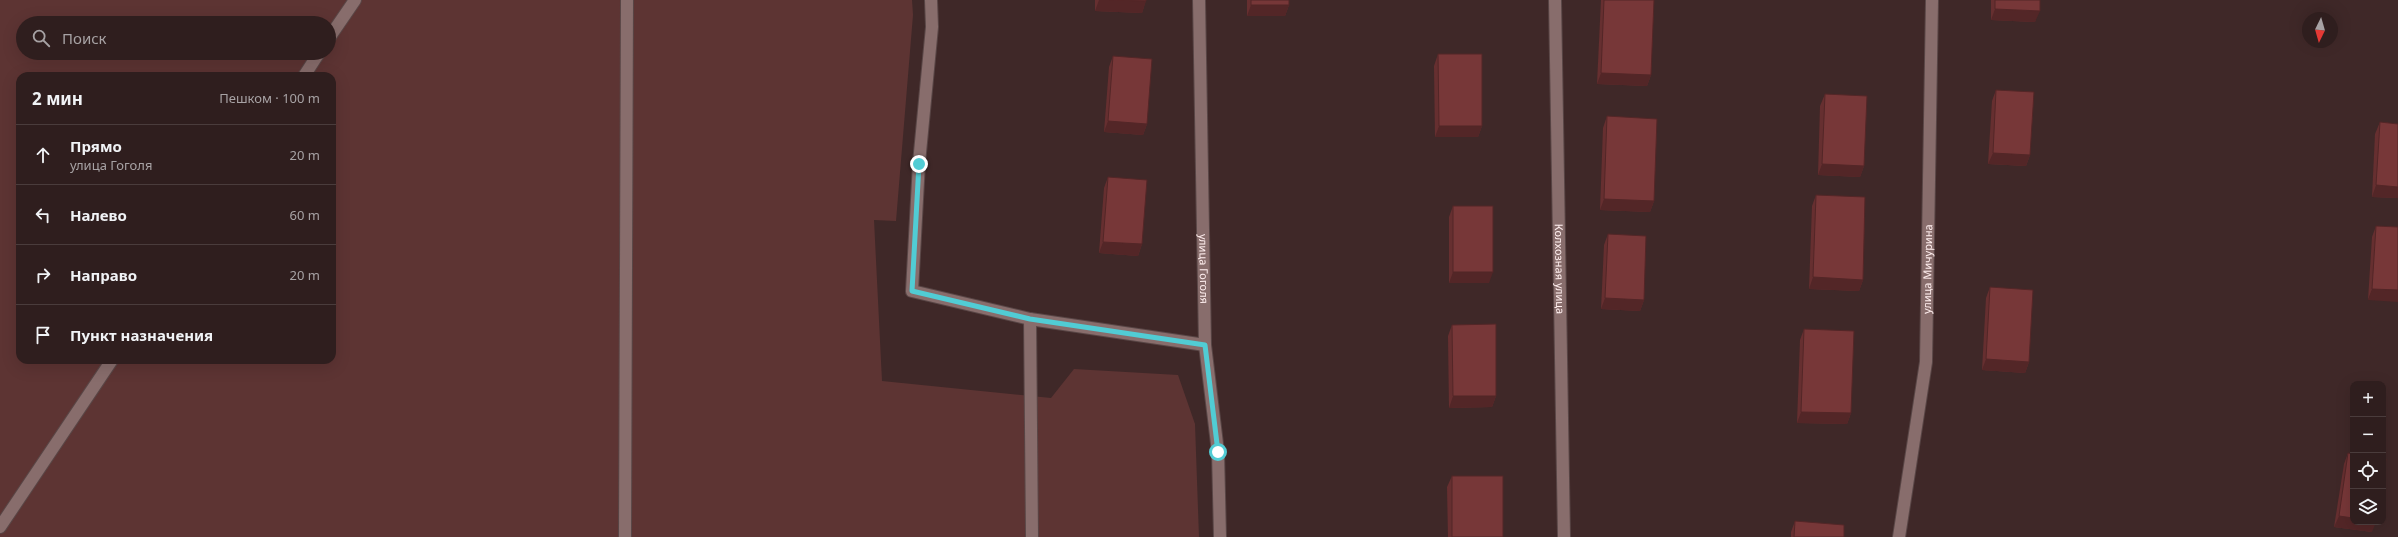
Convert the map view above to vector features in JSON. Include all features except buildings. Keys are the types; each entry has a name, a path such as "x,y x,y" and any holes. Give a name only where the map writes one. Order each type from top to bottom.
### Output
{"street":[{"path":"336,28 355,0"},
{"path":"624,537 627,0"},
{"path":"931,0 932,27 919,164 912,291 1030,319 1205,345"},
{"name":"улица Гоголя","path":"1199,0 1205,345 1218,452 1220,537"},
{"name":"Колхозная улица","path":"1555,0 1564,537"},
{"name":"улица Мичурина","path":"1899,537 1926,362 1932,0"},
{"path":"307,72 314,60"},
{"path":"1030,319 1032,537"},
{"path":"0,527 109,364"}],"shaded area":[{"path":"0,0 912,0 913,15 896,221 874,220 882,381 1051,398 1074,369 1178,375 1195,424 1199,537 0,537"}],"route":[{"path":"919,164 912,291 1030,319 1205,345 1218,452"}]}
